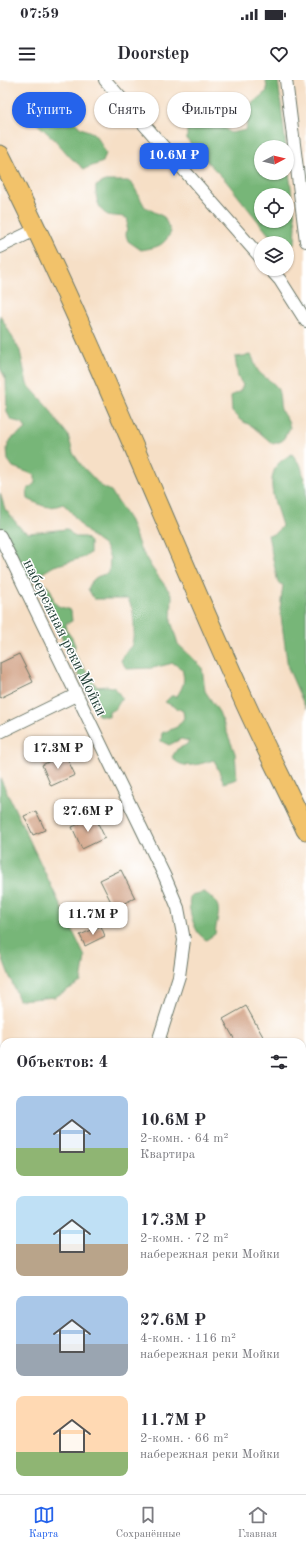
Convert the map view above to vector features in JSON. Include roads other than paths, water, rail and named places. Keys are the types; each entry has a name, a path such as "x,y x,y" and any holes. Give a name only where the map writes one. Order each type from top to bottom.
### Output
{"main road":[{"path":"0,155 38,229 242,696 306,830"}],"street":[{"path":"104,80 254,250"},
{"path":"286,80 306,241"},
{"path":"0,247 38,229"},
{"path":"276,276 306,318"},
{"name":"набережная реки Мойки","path":"0,536 178,908 184,940 179,976 159,1038"},
{"path":"0,732 76,696"}]}
